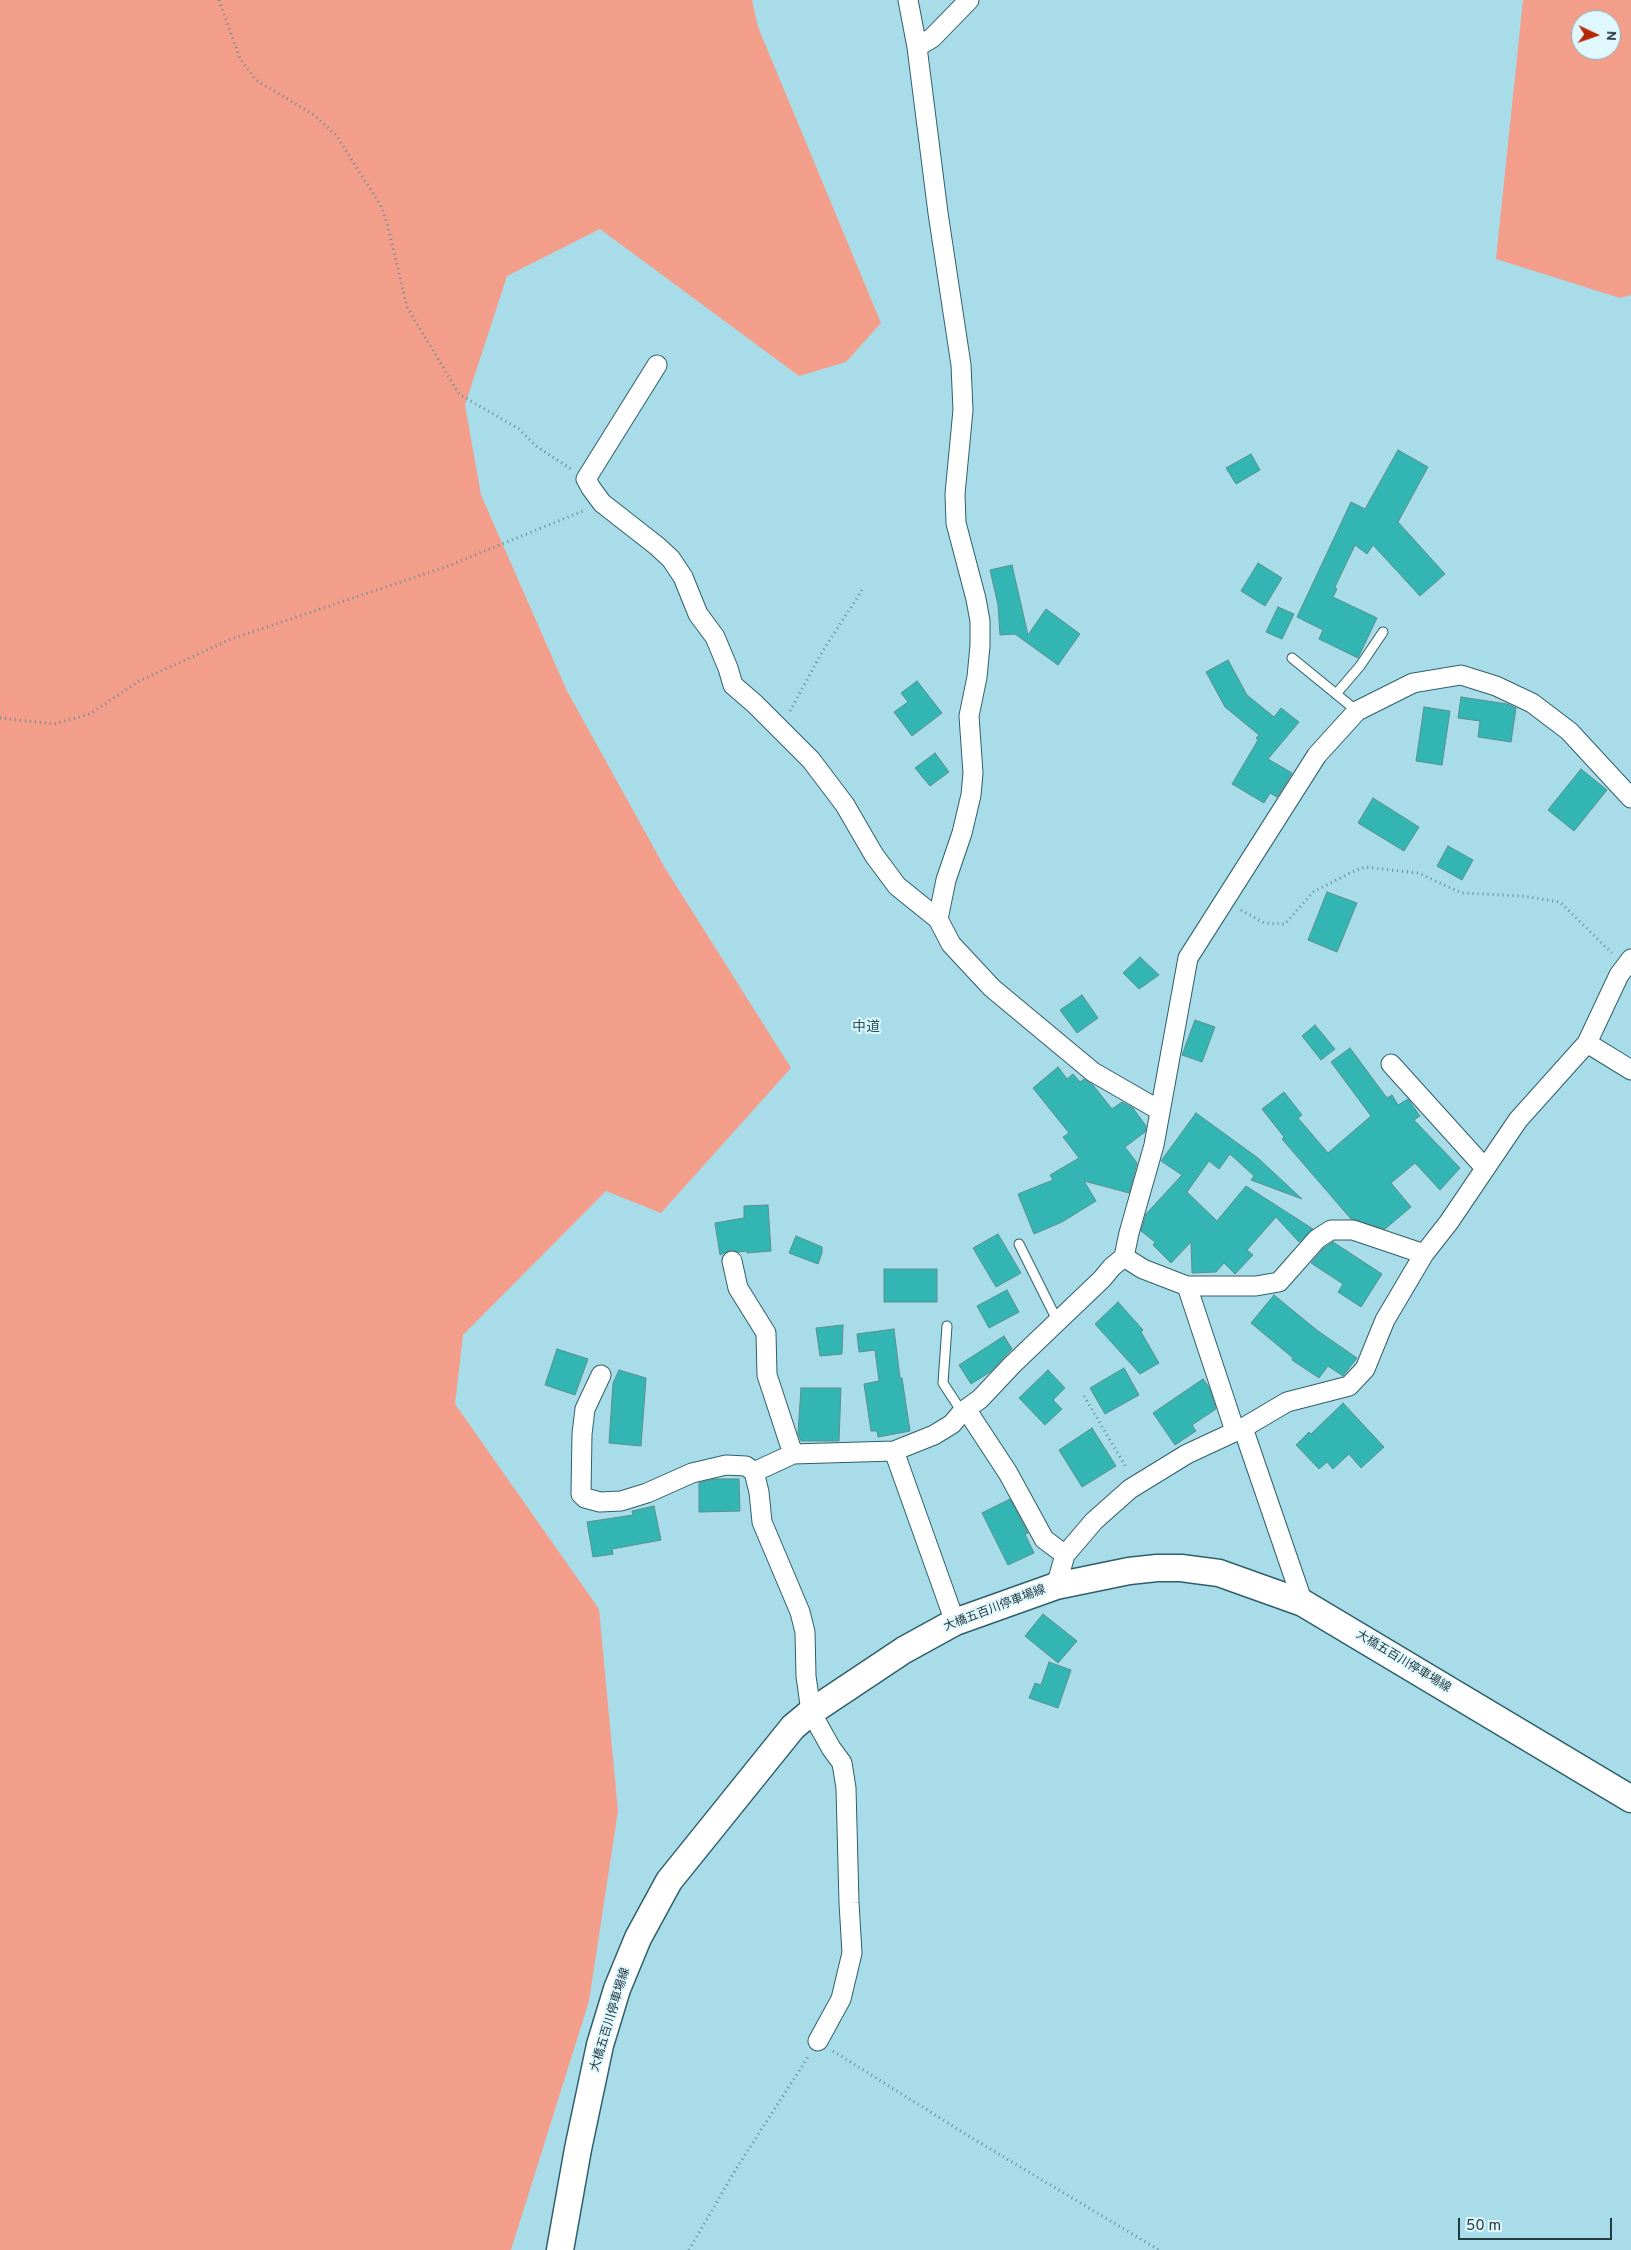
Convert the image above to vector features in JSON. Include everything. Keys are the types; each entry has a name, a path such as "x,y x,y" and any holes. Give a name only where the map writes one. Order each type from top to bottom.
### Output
{"main road":[{"name":"大橋五百川停車場線","path":"560,2250 578,2149 600,2045 617,1989 638,1938 669,1882 783,1739 811,1712 904,1650 955,1622 1056,1586 1129,1571 1182,1568 1219,1573 1303,1604 1631,1799"}],"street":[{"path":"908,0 917,48 961,365 963,410 955,494 956,523 980,621 979,654 969,716 973,773 971,795 962,832 946,880 938,919"},
{"path":"917,48 932,38 969,0"},
{"path":"657,365 586,479 602,503 671,559 683,577 698,614 715,637 728,668 733,686 780,729 810,760 845,805 874,856 897,886 938,919 951,944 992,988 1093,1072 1159,1110"},
{"path":"754,1472 793,1454 894,1451 934,1435 952,1424 964,1410 980,1399 1112,1267 1124,1258 1129,1233 1154,1145 1188,958 1318,755 1357,711 1413,683 1461,675 1496,686 1532,703 1569,731 1631,798"},
{"path":"1056,1586 1065,1555 1094,1521 1137,1485 1187,1454 1287,1402 1349,1386 1365,1369 1385,1320 1424,1254 1449,1222 1518,1120 1587,1043 1619,975 1629,962"},
{"path":"1587,1043 1631,1070"},
{"path":"1391,1064 1484,1168"},
{"path":"1124,1258 1143,1269 1187,1286 1256,1286 1279,1282 1317,1239 1331,1230 1353,1230 1424,1254"},
{"path":"732,1261 738,1288 766,1333 767,1375 793,1454"},
{"path":"1187,1286 1303,1604"},
{"path":"602,1375 585,1409 582,1434 581,1494 585,1498 600,1502 621,1501 647,1493 692,1472 726,1464 746,1466 754,1472 760,1492 762,1522 800,1612 805,1632 806,1676 811,1712 831,1748 842,1763 846,1788 849,1903 852,1935 850,1970 841,2000 818,2041"},
{"path":"964,1410 1008,1473 1044,1539 1065,1555"},
{"path":"894,1451 955,1622"}],"lane":[{"path":"1336,694 1360,666 1383,632"},
{"path":"1292,658 1357,711"},
{"path":"1019,1244 1058,1322"},
{"path":"947,1326 943,1383 964,1410"}],"path":[{"path":"219,0 240,59 256,80 314,115 336,135 381,206 387,223 407,307 459,394 519,429 536,446 586,479"},
{"path":"0,718 54,724 90,714 139,681 232,639 448,566 602,503"},
{"path":"780,729 821,654 862,590"},
{"path":"1225,902 1264,923 1285,924 1313,892 1365,867 1418,873 1462,893 1522,896 1560,902 1605,947 1629,962"},
{"path":"1084,1396 1137,1485"},
{"path":"689,2250 736,2169 818,2041 972,2138 1159,2250"}],"shaded area":[{"path":"0,0 752,0 758,27 881,323 846,362 799,376 600,229 507,276 465,405 481,495 567,691 665,868 791,1068 661,1213 606,1191 463,1335 455,1404 599,1609 618,1811 589,2001 511,2250 0,2250"},
{"path":"1523,0 1631,0 1631,295 1620,298 1496,259"}],"building":[{"path":"1398,450 1428,467 1398,522 1445,574 1420,596 1373,545 1367,554 1355,545 1335,587 1337,589 1333,597 1377,618 1358,658 1319,639 1323,630 1297,617 1351,502 1365,509"},
{"path":"1251,454 1260,470 1236,484 1226,468"},
{"path":"1258,563 1282,578 1265,606 1241,591"},
{"path":"1012,565 1028,635 1046,609 1080,634 1058,665 1015,634 1000,635 998,605 990,570"},
{"path":"1278,607 1294,614 1282,639 1266,632"},
{"path":"1228,660 1247,695 1274,717 1281,708 1299,722 1268,759 1292,773 1277,797 1270,793 1264,803 1232,784 1258,740 1256,738 1259,735 1225,707 1206,672"},
{"path":"917,681 942,713 912,736 894,712 908,702 901,693"},
{"path":"1461,697 1507,704 1516,708 1511,742 1478,737 1480,721 1458,718"},
{"path":"1424,707 1450,711 1442,765 1416,761"},
{"path":"935,753 949,772 930,786 915,768"},
{"path":"1581,769 1607,790 1574,831 1548,810"},
{"path":"1373,798 1419,827 1404,851 1358,823"},
{"path":"1448,846 1473,860 1462,880 1437,866"},
{"path":"1327,892 1357,903 1337,952 1308,940"},
{"path":"1140,957 1159,975 1139,989 1123,973"},
{"path":"1082,995 1098,1018 1077,1033 1060,1010"},
{"path":"1195,1020 1215,1027 1202,1062 1182,1055"},
{"path":"1315,1025 1335,1049 1321,1060 1302,1036"},
{"path":"1350,1048 1387,1098 1392,1095 1398,1105 1408,1099 1420,1116 1414,1120 1460,1168 1440,1190 1415,1163 1391,1183 1411,1207 1385,1229 1351,1219 1282,1139 1284,1137 1262,1109 1284,1092 1302,1115 1298,1118 1328,1153 1371,1116 1331,1062"},
{"path":"1058,1067 1067,1079 1073,1074 1080,1082 1084,1079 1093,1085 1112,1109 1122,1102 1133,1108 1146,1126 1145,1132 1125,1147 1137,1163 1129,1193 1084,1181 1096,1201 1062,1222 1034,1234 1018,1194 1053,1180 1050,1175 1079,1158 1063,1137 1069,1133 1033,1088"},
{"path":"1196,1113 1258,1158 1302,1199 1251,1180 1254,1176 1230,1154 1219,1169 1209,1161 1187,1192 1217,1221 1246,1186 1313,1229 1299,1242 1276,1217 1247,1250 1253,1255 1235,1274 1224,1263 1216,1272 1192,1273 1191,1242 1171,1263 1153,1245 1155,1242 1141,1231 1146,1214 1182,1175 1161,1161"},
{"path":"768,1205 771,1251 747,1253 747,1251 738,1252 730,1250 720,1255 715,1223 744,1218 744,1206"},
{"path":"998,1234 1021,1273 996,1287 973,1248"},
{"path":"796,1236 822,1247 818,1264 789,1253"},
{"path":"1333,1242 1382,1274 1361,1307 1338,1292 1343,1284 1311,1263 1324,1248"},
{"path":"884,1269 937,1269 937,1302 884,1302"},
{"path":"1007,1290 1019,1312 989,1328 977,1306"},
{"path":"1274,1295 1318,1331 1357,1358 1343,1376 1328,1366 1319,1378 1292,1360 1293,1358 1251,1323"},
{"path":"1118,1302 1143,1330 1141,1332 1159,1363 1140,1374 1095,1324"},
{"path":"843,1325 842,1354 820,1356 816,1328"},
{"path":"894,1329 900,1378 902,1378 910,1431 878,1437 877,1431 871,1431 864,1384 879,1381 875,1350 859,1352 857,1334"},
{"path":"1004,1336 1012,1349 990,1372 971,1384 959,1365"},
{"path":"557,1349 588,1359 575,1395 545,1385"},
{"path":"1124,1368 1139,1395 1105,1414 1090,1388"},
{"path":"619,1370 646,1378 641,1446 609,1443 613,1383"},
{"path":"1048,1370 1065,1388 1053,1400 1062,1409 1045,1425 1019,1398"},
{"path":"1203,1379 1209,1387 1216,1409 1192,1425 1196,1431 1175,1445 1153,1413"},
{"path":"801,1388 841,1388 839,1441 801,1441 798,1433"},
{"path":"1343,1403 1384,1447 1361,1468 1349,1454 1333,1469 1327,1462 1319,1469 1296,1445 1309,1432 1311,1434"},
{"path":"1092,1428 1116,1466 1082,1487 1059,1450"},
{"path":"714,1479 739,1479 740,1511 699,1512 699,1483"},
{"path":"1010,1499 1028,1533 1025,1534 1034,1553 1008,1565 982,1513"},
{"path":"654,1506 661,1540 612,1549 613,1554 593,1557 587,1522 633,1515 632,1511"},
{"path":"1043,1614 1077,1641 1058,1663 1025,1636"},
{"path":"1049,1662 1071,1670 1058,1708 1029,1698 1035,1683 1041,1685"}],"district":[{"name":"中道","path":"866,1028"}]}
